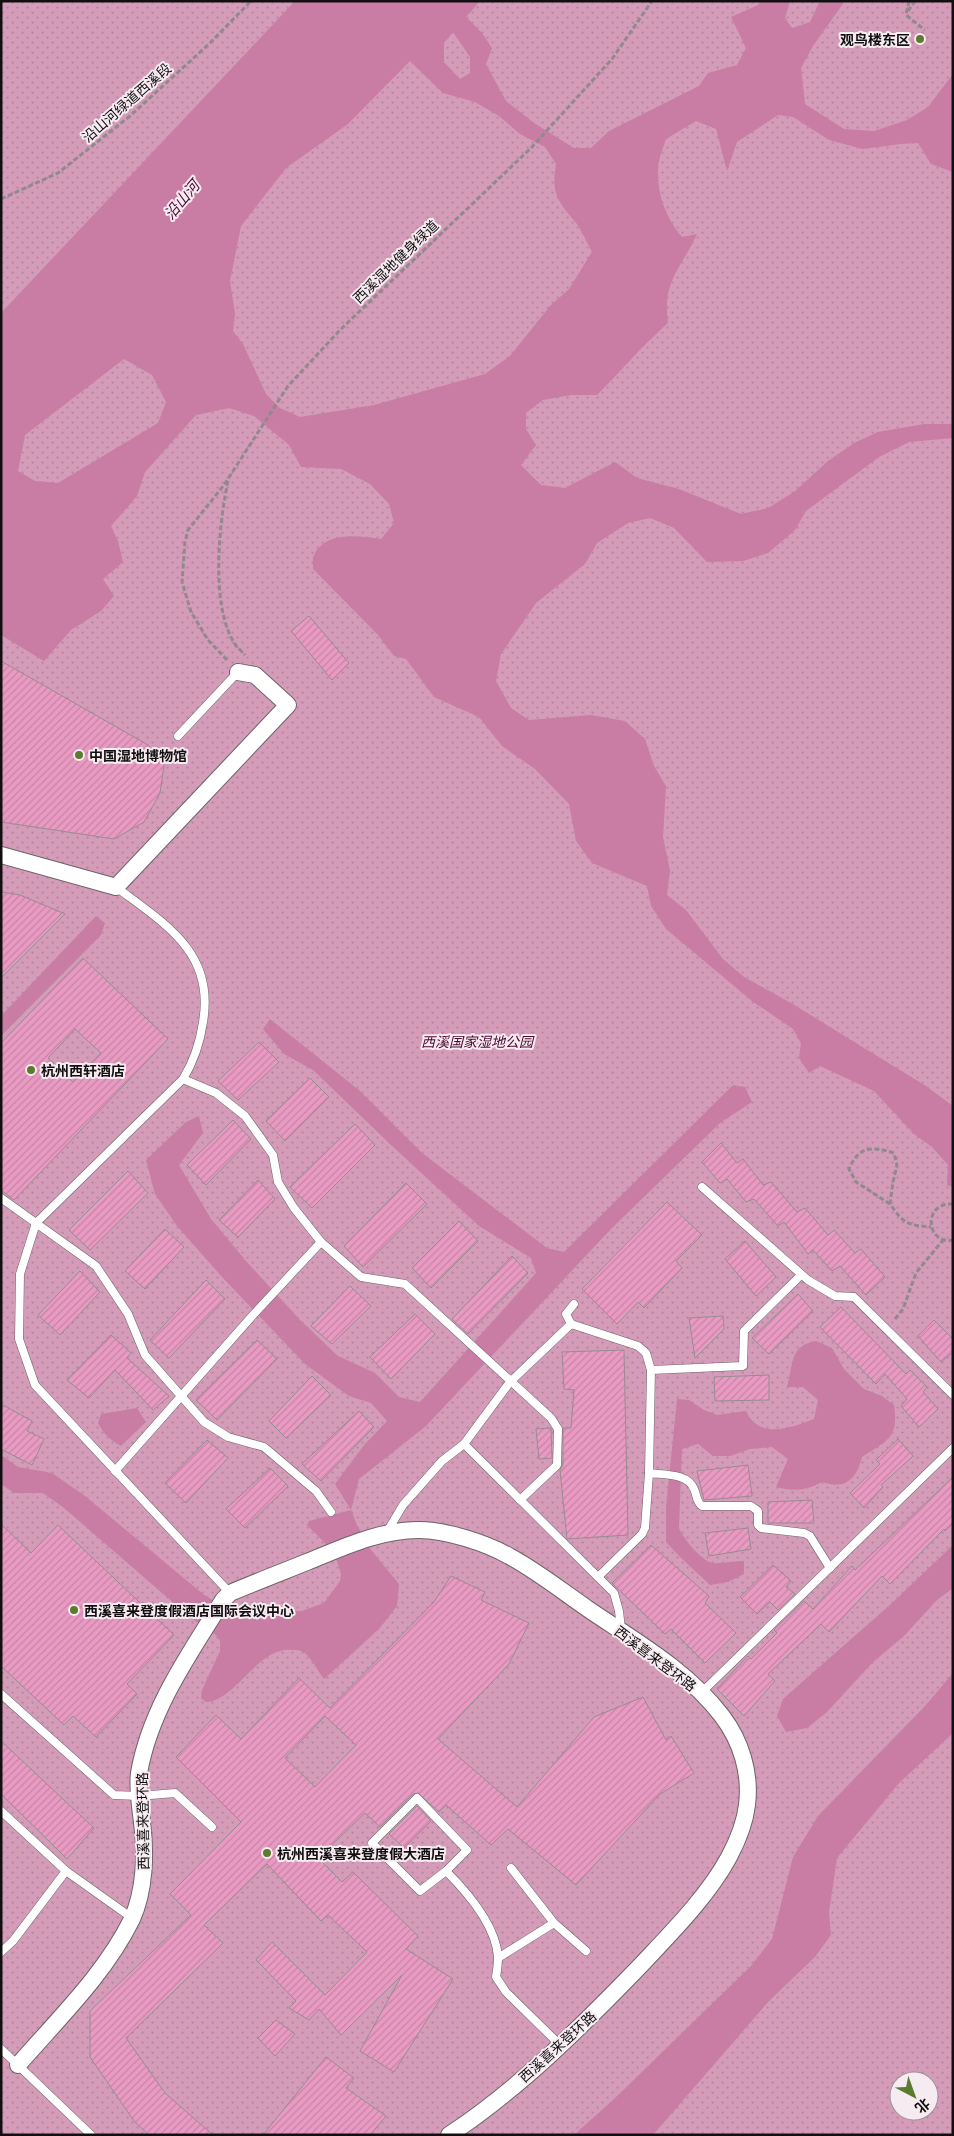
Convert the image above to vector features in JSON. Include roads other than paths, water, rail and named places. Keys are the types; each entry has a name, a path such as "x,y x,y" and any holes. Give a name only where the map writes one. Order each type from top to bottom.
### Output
{"street":[{"path":"1,855 116,887 288,705 252,668 238,672"},
{"name":"西溪喜来登环路","path":"18,2065 98,1973 132,1918 139,1897 144,1851 139,1773 150,1731 168,1691 227,1596 346,1545 386,1533 419,1530 444,1532 508,1555 673,1667 702,1692 724,1718 742,1748 747,1777 747,1805 740,1830 728,1858 671,1934 560,2045 511,2088 449,2135"}],"lane":[{"path":"178,736 238,672"},
{"path":"116,887 186,944 202,973 206,1007 203,1025 193,1064 183,1079 36,1223 20,1274 19,1338 35,1385 227,1596"},
{"path":"183,1079 216,1092 245,1116 273,1155 278,1182 294,1208 321,1242 361,1277 405,1284 551,1418 558,1429 557,1466 520,1500"},
{"path":"702,1186 801,1275 835,1296 854,1297 953,1395"},
{"path":"1,1198 96,1266 128,1314 145,1355 204,1422 228,1437 264,1448 316,1491 330,1512"},
{"path":"115,1472 253,1314 321,1242"},
{"path":"651,1370 743,1366 744,1331 801,1275"},
{"path":"574,1304 566,1314 571,1324 638,1346 646,1353 651,1370 649,1472 644,1528 642,1534 598,1577"},
{"path":"386,1533 403,1505 442,1461 464,1444 510,1382 571,1324"},
{"path":"464,1444 614,1593 619,1611 621,1631"},
{"path":"702,1692 953,1448"},
{"path":"649,1472 687,1478 692,1484 698,1504 702,1506 751,1506 758,1511 758,1525 761,1528 804,1533 810,1536 830,1568"},
{"path":"1,1694 114,1795 139,1796 175,1793 212,1827"},
{"path":"417,1798 467,1850 446,1870 420,1891 372,1843 417,1798"},
{"path":"1,1812 66,1871 132,1918"},
{"path":"511,1868 554,1923 586,1951"},
{"path":"446,1870 466,1890 482,1914 495,1943 498,1958 496,1977 506,1992 560,2045"},
{"path":"1,1952 13,1941 66,1871"},
{"path":"498,1958 554,1923"},
{"path":"1,2049 91,2135"}],"water":[{"name":"沿山河","path":"295,1 480,1 466,17 482,33 492,48 486,64 506,101 534,123 574,148 591,148 609,131 699,86 708,73 737,65 746,48 731,17 758,5 760,1 790,1 785,18 792,28 810,22 820,1 845,1 813,46 801,68 805,104 844,129 874,131 907,120 928,107 953,74 953,172 931,164 918,143 863,149 829,140 793,117 778,115 737,142 727,171 716,129 696,121 666,139 658,169 661,197 671,222 682,237 697,234 670,286 667,309 668,323 597,395 571,395 543,400 526,413 526,429 536,445 521,465 541,485 565,488 615,462 637,478 679,489 741,514 768,508 794,492 828,461 854,443 878,432 924,424 953,424 953,438 909,442 879,457 806,511 795,530 768,553 743,561 707,562 674,528 650,518 628,523 597,543 585,564 536,603 501,654 496,681 511,708 529,720 591,715 625,721 645,739 654,766 666,786 663,837 670,871 667,895 686,910 723,959 744,977 791,1003 926,1086 953,1106 953,1187 947,1185 948,1165 932,1147 914,1134 874,1091 820,1066 809,1073 799,1058 801,1043 793,1029 752,1001 666,929 651,906 647,886 592,863 576,841 569,804 535,769 502,746 479,717 434,697 406,659 394,656 378,635 313,569 314,555 328,541 354,536 381,539 394,523 389,504 370,484 341,469 301,467 289,445 254,416 229,408 196,415 145,472 137,496 111,526 118,541 123,562 103,579 114,596 101,611 71,630 44,661 1,635 1,313","holes":["453,32 470,57 470,73 460,79 444,62 444,43","410,61 443,93 475,102 499,116 520,134 545,147 556,164 554,183 557,197 579,227 592,252 569,289 550,306 510,356 485,374 374,405 300,417 280,408 266,394 243,344 233,331 235,314 230,281 241,226 286,168 348,124","124,359 152,375 166,402 158,423 58,483 35,481 18,471 25,435"]},
{"path":"96,916 105,923 101,935 1,1036 1,1016"},
{"path":"270,1019 360,1091 422,1153 547,1248 564,1252 733,1085 745,1087 752,1102 720,1123 611,1229 426,1426 359,1479 351,1510 335,1484 364,1445 387,1421 371,1403 349,1396 305,1364 222,1277 177,1226 155,1194 146,1160 186,1122 199,1116 203,1133 179,1165 211,1219 246,1261 301,1321 338,1356 375,1373 399,1397 420,1402 536,1273 531,1258 479,1226 313,1070 284,1054 263,1029"},
{"path":"816,1341 832,1348 844,1369 864,1389 882,1396 894,1405 895,1425 893,1432 884,1442 862,1457 856,1472 848,1481 837,1485 822,1482 799,1489 776,1487 788,1459 772,1447 750,1449 730,1456 713,1456 698,1444 682,1449 679,1528 681,1532 688,1543 703,1558 712,1563 744,1561 744,1574 728,1582 710,1585 666,1542 666,1507 677,1399 689,1400 704,1410 717,1415 746,1411 759,1426 767,1429 796,1426 814,1419 818,1400 803,1387 787,1387 792,1363 797,1351 807,1343"},
{"path":"137,1408 146,1422 121,1446 108,1436 98,1423 101,1414"},
{"path":"1,1455 18,1467 52,1473 85,1496 203,1594 233,1613 302,1611 324,1603 340,1581 341,1574 337,1561 324,1542 307,1525 309,1521 351,1510 371,1550 399,1584 397,1606 379,1629 324,1679 311,1660 301,1651 280,1651 268,1656 227,1693 217,1699 206,1702 201,1698 202,1690 220,1651 220,1641 216,1635 191,1618 64,1508 43,1493 14,1493 1,1484"},
{"path":"953,1545 953,1588 937,1600 904,1636 873,1662 827,1712 807,1728 786,1732 777,1716 783,1699 891,1604"},
{"path":"953,1673 953,1733 899,1783 837,1858 829,1912 831,1935 815,1957 769,2001 653,2135 574,2135 613,2100 751,1966 772,1939 793,1857 818,1816 925,1706"}],"place":[{"name":"观鸟楼东区","path":"920,39"},
{"name":"中国湿地博物馆","path":"79,755"},
{"name":"杭州西轩酒店","path":"31,1070"},
{"name":"西溪喜来登度假酒店国际会议中心","path":"74,1610"},
{"name":"杭州西溪喜来登度假大酒店","path":"267,1853"}],"park label":[{"name":"西溪国家湿地公园","path":"477,1041"}]}
